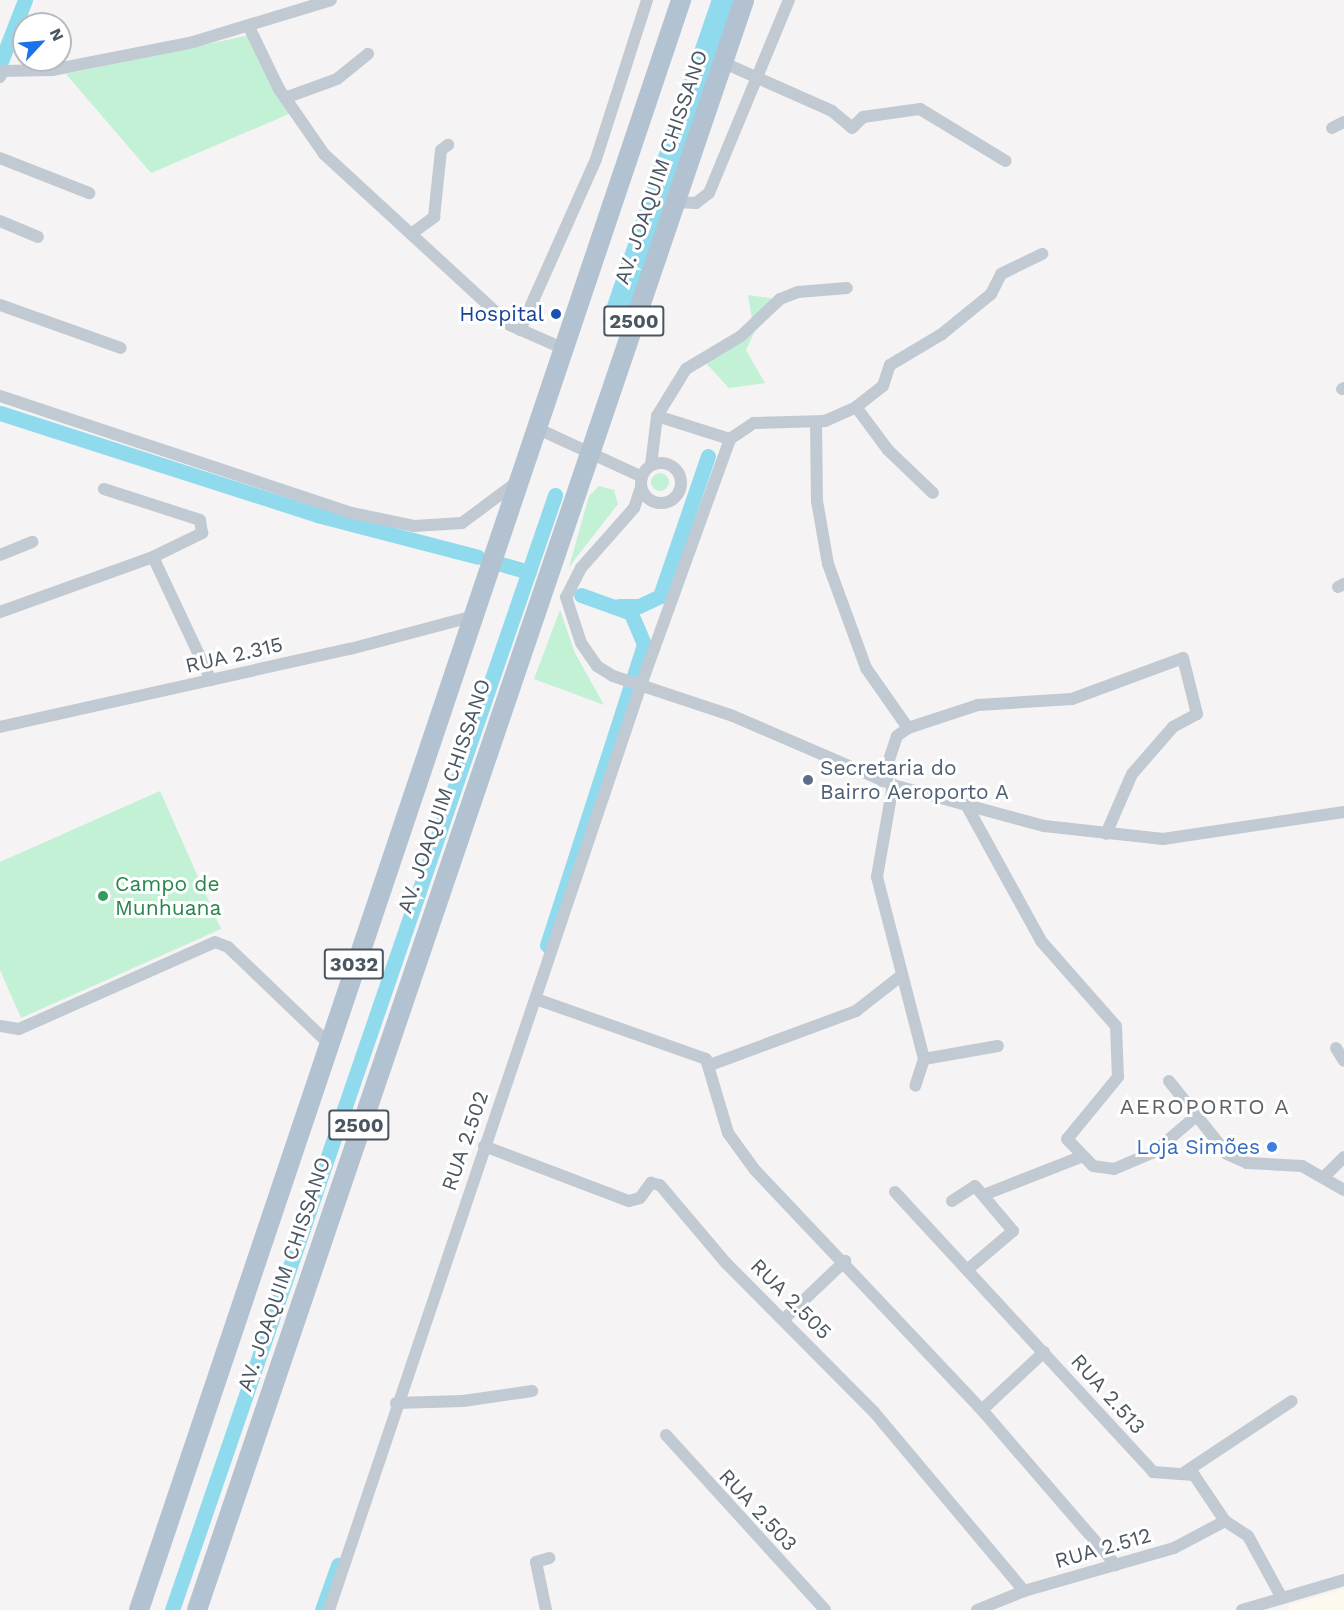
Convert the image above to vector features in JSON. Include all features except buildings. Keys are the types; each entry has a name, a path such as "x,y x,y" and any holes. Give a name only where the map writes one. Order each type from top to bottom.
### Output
{"main road":[{"name":"AV. JOAQUIM CHISSANO","path":"139,1610 327,1042 474,616 534,427 681,0"},
{"name":"AV. JOAQUIM CHISSANO","path":"196,1610 586,451 677,202 744,0"}],"street":[{"path":"1,73 52,70 249,27 290,6 331,0"},
{"path":"520,330 596,159 647,0"},
{"path":"677,202 696,202 709,193 761,77 789,0"},
{"path":"249,27 285,98 324,154 520,330 562,348"},
{"path":"285,98 336,79 368,54"},
{"path":"722,62 761,77 832,111 852,128 863,117 920,109 1006,161"},
{"path":"1332,128 1344,122"},
{"path":"411,234 434,218 441,150 448,145"},
{"path":"0,158 89,193"},
{"path":"0,220 38,237"},
{"path":"657,416 730,439 754,423 816,422 856,407 883,386 890,365 967,315 991,294 1001,274 1042,254"},
{"path":"848,288 798,292 780,299 741,336 686,369 657,416 651,465 641,482 634,508 581,568 566,597 572,624 597,666 641,685 750,723 887,783 968,808 1106,834 1191,837 1344,812"},
{"path":"0,305 121,348"},
{"path":"0,396 352,513 414,526 462,523 518,482"},
{"path":"856,407 888,450 933,493"},
{"path":"816,422 817,501 828,564 863,662 908,728"},
{"path":"534,427 586,451 641,482 656,502 670,500 679,490 674,468 651,465"},
{"name":"RUA 2.502","path":"329,1610 396,1403 536,999 641,685 730,439"},
{"path":"0,612 153,557 200,537 200,520 104,489"},
{"path":"0,555 32,542"},
{"path":"153,557 211,680"},
{"name":"RUA 2.315","path":"0,727 211,680 474,616"},
{"path":"915,1086 924,1059 877,877 887,783 897,736 908,728 978,705 1072,699 1183,658 1197,714 1173,727 1132,774 1106,834"},
{"path":"968,808 1041,941 1116,1026 1118,1077 1067,1135 1083,1156 1102,1170 1138,1161 1194,1118"},
{"path":"0,1026 19,1029 215,942 228,946 327,1042"},
{"path":"710,1065 856,1011 902,975"},
{"path":"536,999 701,1055 710,1065 734,1143 982,1410 1116,1565"},
{"path":"924,1059 998,1046"},
{"path":"1335,1048 1344,1061"},
{"path":"1168,1081 1194,1118 1227,1154 1247,1162 1302,1166 1325,1176 1344,1190"},
{"name":"RUA 2.505","path":"484,1146 628,1201 640,1198 651,1183 660,1185 783,1320 881,1420 1024,1590"},
{"path":"986,1194 1083,1156"},
{"path":"1325,1176 1344,1158"},
{"path":"952,1201 972,1186 986,1194 1013,1231 967,1270"},
{"name":"RUA 2.513","path":"895,1192 1153,1472 1185,1472"},
{"path":"783,1320 845,1261"},
{"path":"982,1410 1044,1352"},
{"path":"396,1403 463,1401 532,1391"},
{"path":"1185,1472 1292,1401"},
{"name":"RUA 2.503","path":"666,1435 825,1610"},
{"path":"1185,1472 1194,1475 1225,1521 1248,1536 1282,1598"},
{"name":"RUA 2.512","path":"977,1610 989,1607 1024,1590 1174,1548 1225,1521"},
{"path":"546,1610 536,1562 549,1558"},
{"path":"1242,1610 1344,1580"}],"shaded area":[{"path":"1344,1589 1344,1610 1290,1610 1289,1605"}],"green space":[{"path":"259,33 289,114 151,173 66,74"},
{"path":"748,295 783,300 758,325 746,350 765,383 729,388 703,360 752,320"},
{"path":"660,473 666,476 669,482 666,488 660,491 654,488 651,482 654,476"},
{"path":"599,486 614,490 618,504 569,567 589,496"},
{"path":"560,610 575,653 604,705 534,679"},
{"name":"Campo de Munhuana","path":"160,791 221,929 21,1018 0,970 0,862"}],"waterway":[{"path":"0,64 25,0"},
{"path":"616,319 725,0"},
{"path":"0,413 317,515 478,557"},
{"path":"619,606 639,606 660,596 708,456"},
{"path":"172,1610 555,495"},
{"path":"501,564 529,572"},
{"path":"547,945 644,644 631,613 581,595"},
{"path":"322,1610 338,1565"}],"place":[{"name":"Hospital","path":"556,314"},
{"name":"Secretaria do Bairro Aeroporto A","path":"808,780"},
{"name":"Campo de Munhuana","path":"103,896"},
{"name":"Loja Simões","path":"1272,1147"}],"district":[{"name":"AEROPORTO A","path":"1205,1107"}]}
